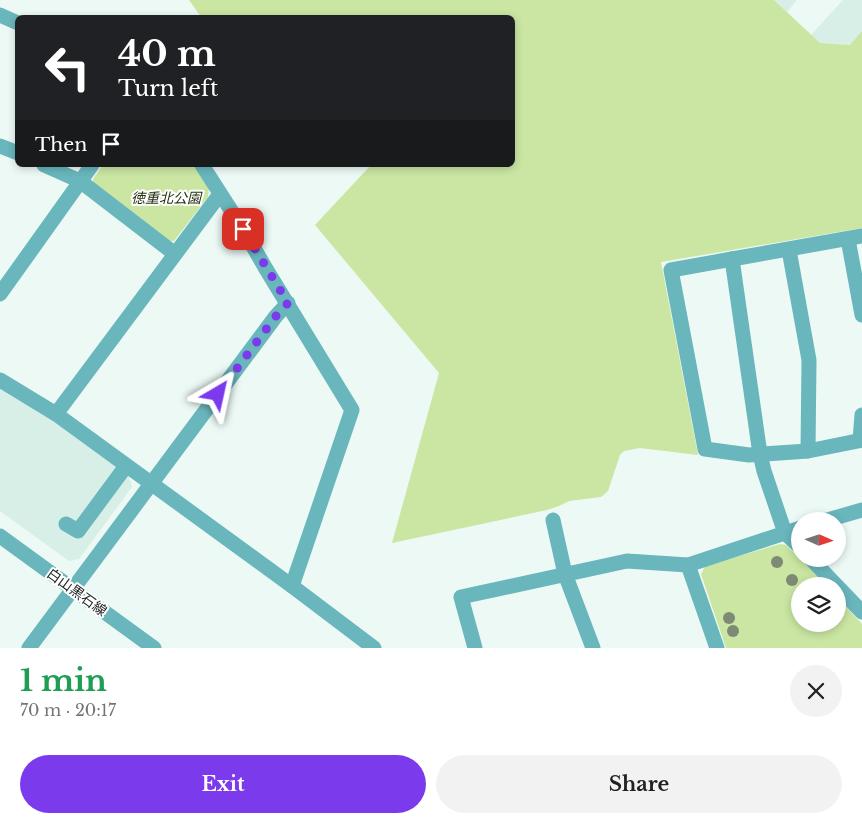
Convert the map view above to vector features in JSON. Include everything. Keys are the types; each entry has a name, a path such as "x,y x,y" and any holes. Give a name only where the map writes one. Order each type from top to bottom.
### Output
{"street":[{"path":"0,15 15,22"},
{"path":"0,146 15,152"},
{"path":"48,167 80,181 176,254"},
{"path":"0,294 5,277 90,167"},
{"path":"203,167 243,229 352,410 292,586"},
{"path":"56,414 220,194"},
{"path":"862,315 855,237 671,270 705,449 749,455 808,452 861,440 862,415"},
{"path":"789,250 809,360 808,452"},
{"path":"732,259 760,454 764,471 791,526"},
{"path":"29,648 276,316 288,303"},
{"path":"0,380 56,414 122,471 152,484 374,648"},
{"path":"66,524 78,531 122,471"},
{"path":"846,515 862,510"},
{"path":"553,520 565,574 593,648"},
{"path":"475,648 461,597 627,561 688,565 791,531"},
{"name":"白山黒石線","path":"0,536 154,648"},
{"path":"688,565 717,648"},
{"path":"820,568 862,612"}],"shaded area":[{"path":"774,0 797,0 787,12"},
{"path":"843,0 862,0 862,31 851,45 820,43 811,35"},
{"path":"0,386 41,411 129,476 132,487 79,559 69,561 0,511"}],"green space":[{"path":"189,0 774,0 820,43 850,45 862,31 862,228 661,262 698,455 640,448 624,451 620,455 608,491 601,497 569,501 547,510 392,543 439,373 315,225 369,167 515,167 515,15 200,15"},
{"name":"徳重北公園","path":"102,167 196,167 209,188 208,197 174,241 167,241 93,184 93,179"},
{"path":"780,544 786,545 791,550 791,568 809,568 818,577 791,577 791,632 846,632 846,607 862,624 862,648 726,648 701,574 705,566"}],"route":[{"path":"218,394 276,316 288,303 243,229"}]}
